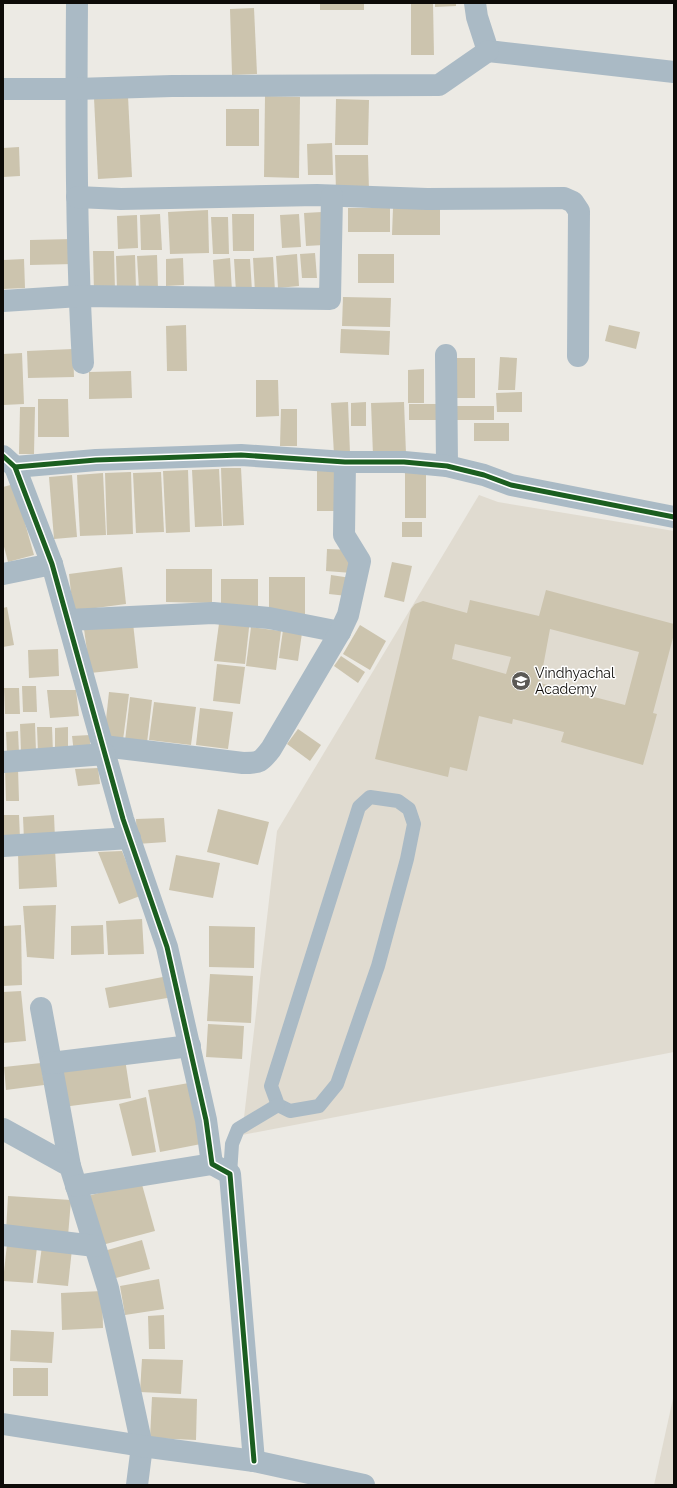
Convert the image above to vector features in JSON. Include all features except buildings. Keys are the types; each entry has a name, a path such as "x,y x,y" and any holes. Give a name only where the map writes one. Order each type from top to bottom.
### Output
{"street":[{"path":"76,3 77,197 83,363"},
{"path":"475,3 477,17 488,51"},
{"path":"3,89 76,89 172,86 439,86 488,51 674,72"},
{"path":"77,197 121,199 332,196 427,199 564,198 573,202 579,211 578,356"},
{"path":"3,301 80,296 330,299 332,196"},
{"path":"446,355 447,466"},
{"path":"254,1461 221,1169 206,1120 167,947 130,838 52,564 9,462 241,455 345,462 404,462 447,466 484,475 510,485 674,517"},
{"path":"3,762 104,750 243,763 262,761 271,749 340,632 348,615 360,561 344,535 345,462"},
{"path":"3,574 52,564"},
{"path":"68,620 213,612 269,618 340,632"},
{"path":"3,846 130,838"},
{"path":"41,1008 70,1166 108,1288 142,1446 137,1485"},
{"path":"51,1063 190,1046"},
{"path":"3,1129 70,1166"},
{"path":"76,1186 221,1169"},
{"path":"3,1235 95,1246"},
{"path":"3,1424 142,1446 254,1461 364,1485"}],"lane":[{"path":"370,797 398,801 409,808 414,824 407,859 378,966 337,1084 319,1106 290,1111 278,1105 271,1086 359,807 370,797"},
{"path":"221,1169 238,1130 278,1105"}],"shaded area":[{"name":"Vindhyachal Academy","path":"479,495 498,502 674,531 674,1052 242,1135 277,831"},
{"path":"674,1394 674,1485 654,1485"}],"cycle path":[{"path":"15,467 96,460 241,455 345,462 404,462 447,466 484,475 511,485 674,517"},
{"path":"3,456 15,467 52,564 123,819 167,947 206,1120 212,1164 230,1174 254,1461"}],"place":[{"name":"Vindhyachal Academy","path":"521,681"}]}
